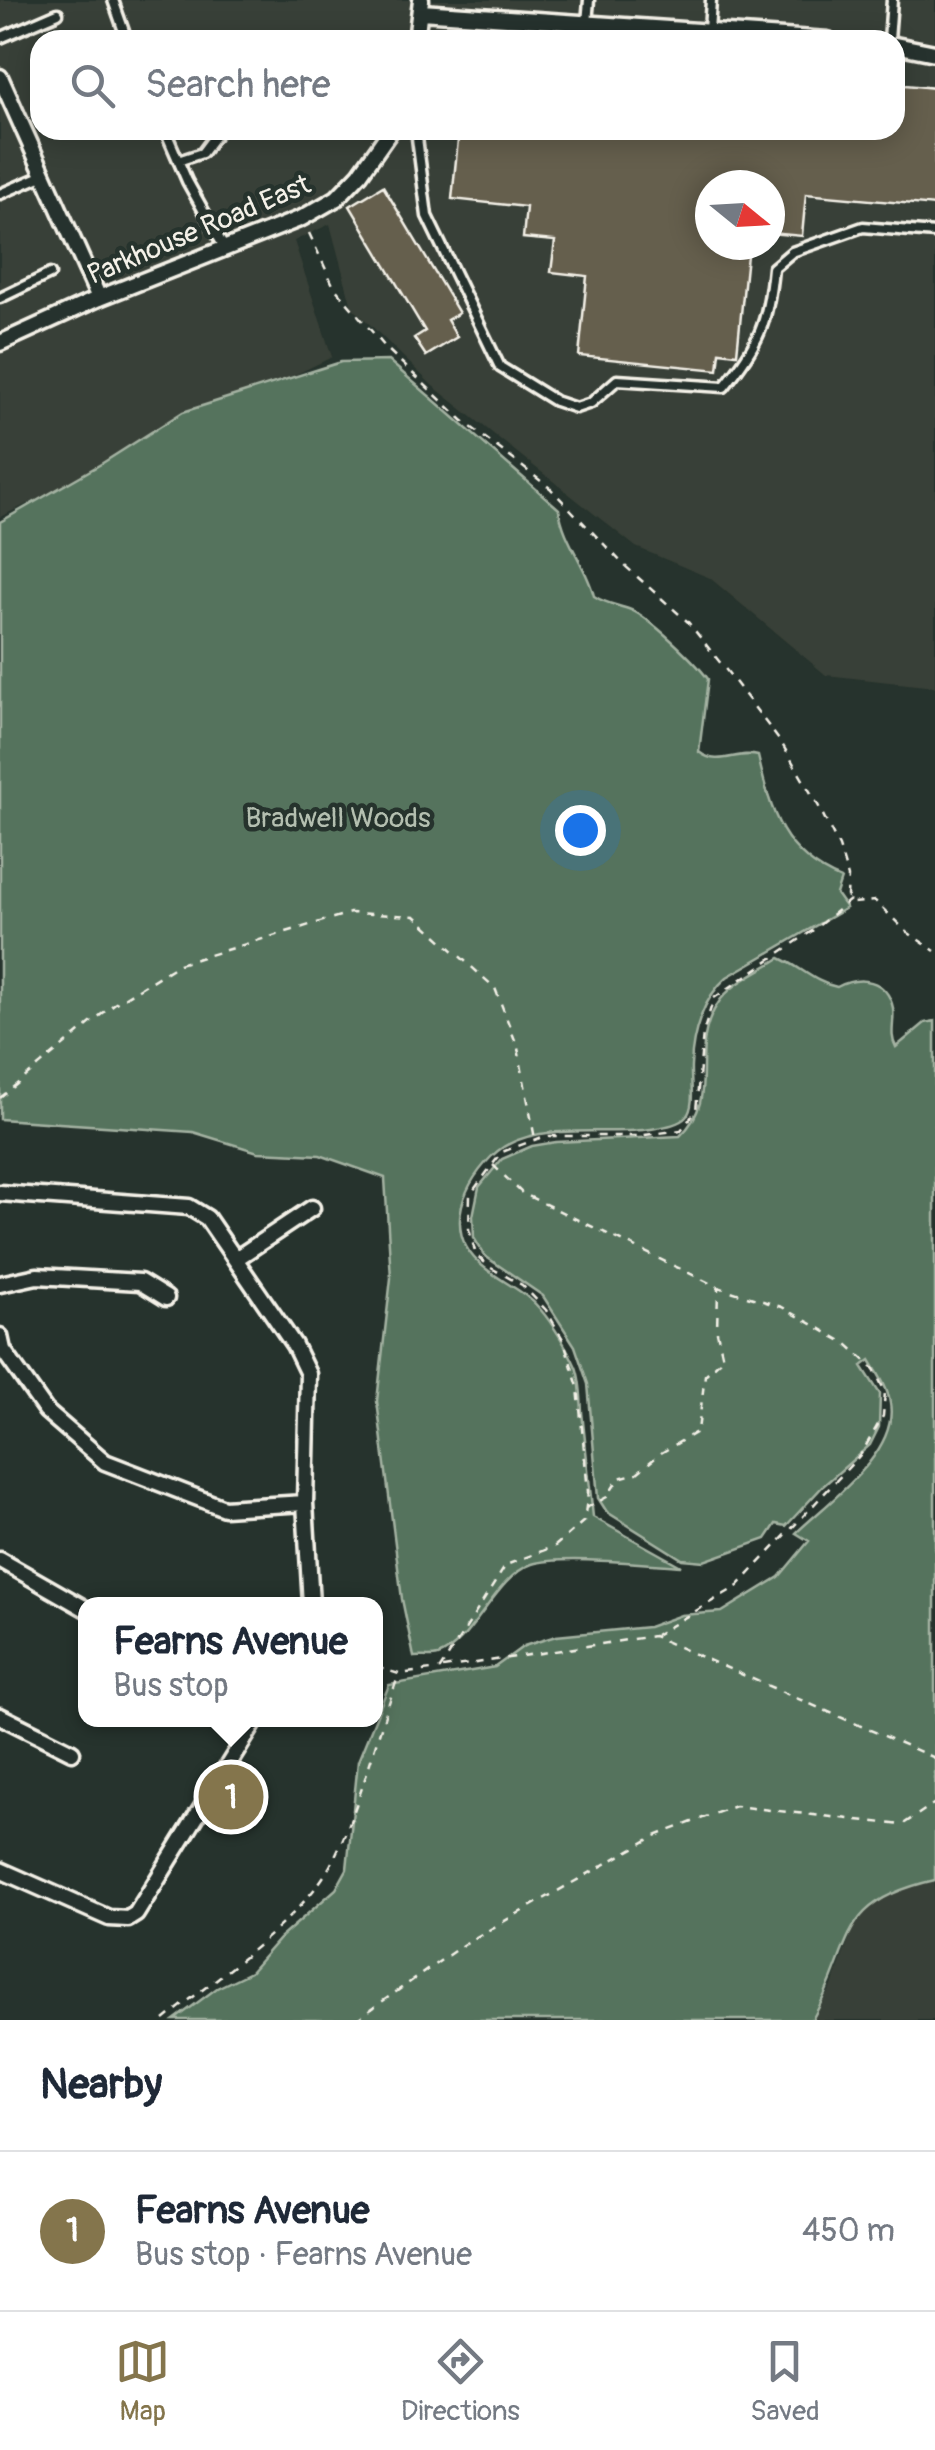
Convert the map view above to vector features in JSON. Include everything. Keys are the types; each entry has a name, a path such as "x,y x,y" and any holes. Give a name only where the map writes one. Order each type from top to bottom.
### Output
{"street":[{"path":"421,6 678,30"},
{"path":"905,47 935,53"},
{"path":"1,80 99,298"},
{"name":"Parkhouse Road East","path":"0,342 99,298 302,218 336,198 360,174 384,140"},
{"path":"0,1193 189,1207 207,1218 294,1345 308,1374 305,1503 312,1597"},
{"path":"237,1258 312,1208"},
{"path":"0,1284 37,1276 140,1282 166,1298"},
{"path":"1,1345 46,1411 105,1462 224,1508 305,1503"},
{"path":"0,1560 78,1604"},
{"path":"0,1716 72,1752"},
{"path":"0,1870 109,1918 128,1919 136,1914 252,1727"}],"lane":[{"path":"113,0 124,30"},
{"path":"587,24 589,0"},
{"path":"709,30 711,0"},
{"path":"890,30 892,0"},
{"path":"0,38 58,13"},
{"path":"169,140 225,249"},
{"path":"178,161 202,152 212,140"},
{"path":"417,140 428,216 500,367 555,401 576,408 591,403 617,380 724,387 753,352 770,308 773,268 792,252 863,227 935,233"},
{"path":"0,194 44,175"},
{"path":"0,298 50,274"}],"path":[{"path":"302,218 334,288 386,348 462,420 550,488 688,622 782,744 818,805 848,876 846,896 853,903 875,901 894,921 935,951"},
{"path":"383,1669 399,1674 440,1668 506,1565 555,1546 584,1522 588,1492 578,1387 564,1340 546,1310 522,1286 476,1255 469,1229 470,1194 502,1152 545,1136 638,1136 681,1130 696,1111 703,1033 714,998 850,900"},
{"path":"0,1098 114,1004 180,964 350,914 415,916 496,988 518,1048 535,1140"},
{"path":"399,1674 653,1636 738,1586 862,1454 883,1416 885,1392 874,1369 848,1344 782,1307 718,1287 522,1192 492,1164"},
{"path":"586,1509 607,1498 619,1478 637,1474 660,1453 698,1431 705,1374 723,1358 717,1332 718,1287"},
{"path":"653,1636 935,1760"},
{"path":"383,1717 399,1674"},
{"path":"164,2020 288,1918 329,1868 355,1809 379,1727"},
{"path":"356,2020 498,1924 655,1836 735,1806 902,1826 935,1803"}],"shaded area":[{"path":"0,0 935,0 935,687 826,675 710,578 636,547 433,386 352,307 330,224 294,241 332,357 0,517"},
{"path":"935,1880 935,2020 812,2020 832,1986 857,1917 885,1894"}],"green space":[{"name":"Bradwell Woods","path":"389,361 559,509 594,596 639,614 702,671 708,679 699,752 714,759 758,756 768,796 783,830 805,858 841,879 836,894 846,908 727,977 719,986 705,1006 697,1029 692,1054 691,1106 683,1120 651,1129 567,1131 525,1137 491,1157 471,1183 461,1212 464,1242 485,1268 540,1309 576,1367 593,1517 681,1566 583,1560 532,1564 507,1582 462,1639 432,1657 414,1657 402,1599 377,1401 391,1278 385,1178 320,1155 258,1152 193,1132 0,1119 0,522 183,412 341,362"},
{"path":"780,958 829,985 863,981 879,985 893,1008 896,1047 925,1023 935,1021 935,1880 902,1889 863,1914 843,1948 812,2020 174,2020 217,1988 250,1972 279,1939 336,1889 347,1869 358,1761 372,1727 383,1727 383,1700 389,1685 495,1667 524,1646 556,1636 648,1627 681,1615 722,1612 779,1577 809,1541 796,1533 858,1475 884,1440 890,1422 890,1403 870,1360 862,1366 880,1394 879,1427 870,1445 823,1486 786,1526 776,1524 766,1539 704,1561 682,1559 607,1512 598,1498 588,1384 575,1346 543,1296 485,1256 474,1238 473,1216 479,1187 502,1159 532,1146 556,1142 680,1136 699,1105 709,1022 722,997"}],"building":[{"path":"905,85 935,88 935,206 806,194 802,236 785,234 785,170 695,170 695,260 746,260 737,354 720,352 718,370 579,356 587,276 551,272 555,241 523,238 526,207 452,199 458,140 905,140"},
{"path":"383,186 459,313 447,320 457,337 426,356 414,338 425,331 350,206"}],"place":[{"name":"Fearns Avenue","path":"231,1797"}]}
